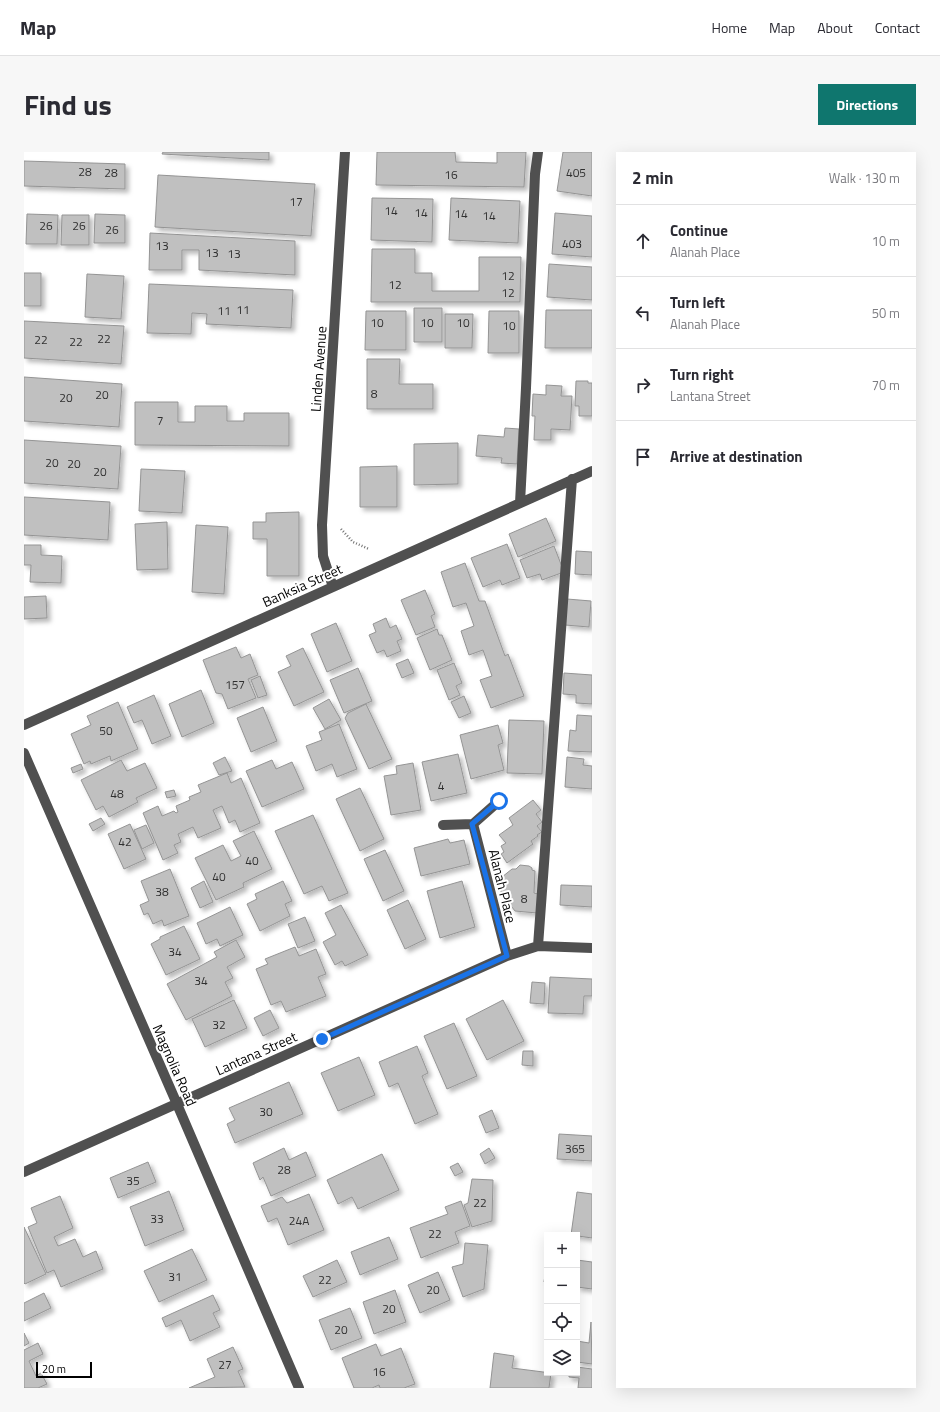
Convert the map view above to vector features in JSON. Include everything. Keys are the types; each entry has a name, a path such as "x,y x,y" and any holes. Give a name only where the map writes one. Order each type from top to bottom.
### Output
{"street":[{"name":"Linden Avenue","path":"333,586 323,556 322,525 345,152"},
{"path":"520,503 535,174 538,152"},
{"name":"Banksia Street","path":"24,725 592,470"},
{"path":"538,946 572,479"},
{"name":"Magnolia Road","path":"24,753 299,1388"},
{"path":"443,825 472,824 499,801"},
{"name":"Alanah Place","path":"472,824 507,956"},
{"name":"Lantana Street","path":"24,1172 507,956 538,946 592,948"}],"path":[{"path":"341,529 353,542 369,550"}],"building":[{"path":"163,152 269,152 269,160 162,154"},
{"path":"377,152 455,152 456,162 497,163 497,152 526,152 524,187 376,185"},
{"path":"563,152 592,152 592,196 557,191"},
{"path":"24,161 125,164 125,189 24,186"},
{"path":"158,175 315,184 311,236 155,227"},
{"path":"372,198 433,199 432,242 371,240"},
{"path":"451,198 520,201 518,243 449,240"},
{"path":"555,213 592,216 592,257 552,254"},
{"path":"27,214 58,215 57,244 26,244"},
{"path":"95,214 125,215 125,243 94,243"},
{"path":"62,215 89,215 89,245 61,245"},
{"path":"150,233 295,241 295,275 199,270 199,250 182,250 182,270 149,270"},
{"path":"372,249 415,249 415,273 432,273 432,291 479,291 479,257 521,257 520,302 371,302"},
{"path":"549,264 592,267 592,300 547,297"},
{"path":"24,273 41,273 41,306 24,306"},
{"path":"87,274 124,276 121,319 85,317"},
{"path":"149,284 293,290 291,328 206,324 207,314 192,313 191,334 147,333"},
{"path":"414,308 442,308 442,342 414,342"},
{"path":"546,310 592,310 592,348 545,348"},
{"path":"366,311 406,311 406,350 365,350"},
{"path":"489,311 519,311 519,353 488,353"},
{"path":"445,314 473,314 472,348 445,348"},
{"path":"24,321 124,326 121,364 24,358"},
{"path":"367,359 400,359 399,384 433,384 433,409 367,409"},
{"path":"24,377 122,384 119,427 24,421"},
{"path":"576,381 588,381 588,383 592,383 592,416 579,416 579,406 575,406"},
{"path":"546,385 562,386 561,396 572,396 570,430 551,429 551,440 534,440 535,416 532,416 533,394 546,395"},
{"path":"135,402 178,402 178,422 195,422 195,406 227,406 227,421 244,421 244,413 289,413 289,446 135,445"},
{"path":"505,428 519,429 517,464 501,463 502,458 476,456 478,435 504,437"},
{"path":"24,440 121,446 118,489 24,483"},
{"path":"458,443 458,484 414,485 414,444"},
{"path":"397,466 397,507 360,507 360,467"},
{"path":"141,469 185,471 182,513 139,511"},
{"path":"24,497 110,502 108,540 24,535"},
{"path":"299,512 299,576 267,576 267,539 253,539 253,522 266,522 266,513"},
{"path":"546,518 556,541 518,557 509,534"},
{"path":"167,522 168,569 137,570 135,524"},
{"path":"196,525 228,527 224,594 192,592"},
{"path":"507,544 520,578 502,585 500,580 483,587 471,558"},
{"path":"24,545 41,545 41,555 62,556 61,583 30,582 31,565 24,565"},
{"path":"554,546 564,572 542,580 540,574 527,578 520,560"},
{"path":"576,551 592,552 592,575 575,574"},
{"path":"465,563 479,601 485,601 505,656 508,654 524,696 491,708 480,680 492,676 483,650 469,655 461,631 474,626 466,603 453,607 441,572"},
{"path":"425,590 435,614 431,616 435,627 416,635 401,600"},
{"path":"46,596 47,618 24,619 24,597"},
{"path":"567,599 591,601 589,627 565,625"},
{"path":"386,618 390,628 396,625 402,639 397,641 401,651 387,657 384,650 377,653 369,635 376,632 373,624"},
{"path":"336,623 352,661 327,672 311,634"},
{"path":"437,629 439,635 442,635 452,660 430,670 417,638"},
{"path":"236,647 241,658 250,654 258,675 248,679 256,698 228,709 222,694 216,693 203,660"},
{"path":"303,648 324,692 294,706 278,672 291,666 286,656"},
{"path":"408,659 414,673 402,678 396,664"},
{"path":"454,663 462,683 456,686 460,695 449,700 437,670"},
{"path":"358,668 372,701 344,713 330,680"},
{"path":"564,673 592,675 592,704 576,703 576,695 563,694"},
{"path":"260,676 267,695 258,698 251,680"},
{"path":"201,690 214,723 182,737 169,704"},
{"path":"154,695 171,736 152,744 142,720 134,723 127,707"},
{"path":"464,696 471,713 459,718 451,702"},
{"path":"329,699 341,720 325,729 313,708"},
{"path":"118,702 138,749 111,761 110,756 91,764 90,761 84,764 71,734 91,725 87,716"},
{"path":"366,704 392,759 369,769 345,718 348,713"},
{"path":"263,707 277,741 251,752 237,718"},
{"path":"577,715 592,716 592,752 568,751 570,730 576,731"},
{"path":"509,720 544,721 542,774 507,773"},
{"path":"339,724 357,769 337,777 332,764 316,771 306,746 322,740 319,732"},
{"path":"498,725 503,743 498,745 504,770 471,779 460,735"},
{"path":"458,754 467,793 431,801 422,762"},
{"path":"225,757 232,771 219,775 213,763"},
{"path":"567,757 584,759 583,765 592,766 592,789 565,787"},
{"path":"121,760 127,771 145,763 157,788 136,798 138,802 109,817 103,806 96,810 81,780"},
{"path":"272,760 276,769 292,762 304,789 262,807 246,771"},
{"path":"413,763 421,810 391,815 384,776 397,774 396,766"},
{"path":"81,764 83,769 73,773 71,768"},
{"path":"227,773 231,783 241,778 260,823 240,832 235,820 229,823 222,806 213,810 221,828 198,838 193,827 178,834 181,842 174,845 178,853 163,860 143,813 158,806 162,816 174,811 176,813 178,812 176,806 190,800 189,797 201,792 198,785"},
{"path":"360,788 384,839 360,851 336,799"},
{"path":"174,790 176,796 167,798 165,792"},
{"path":"533,800 541,810 536,814 542,822 537,826 542,832 531,841 533,844 507,863 501,854 504,852 501,846 506,843 499,835 513,825 509,818"},
{"path":"313,815 348,893 329,901 322,886 304,894 275,831"},
{"path":"101,818 105,824 93,831 89,824"},
{"path":"130,824 146,859 124,869 108,834"},
{"path":"146,825 154,843 142,849 134,830"},
{"path":"254,831 272,869 243,883 244,887 216,900 195,858 223,845 231,861 241,856 233,841"},
{"path":"448,839 450,843 464,840 470,864 421,876 414,848"},
{"path":"385,850 404,891 383,901 364,859"},
{"path":"520,865 529,866 535,871 534,893 538,894 537,913 515,911 501,893 502,877"},
{"path":"170,869 189,916 164,926 162,920 153,924 148,913 144,915 140,905 149,901 141,881"},
{"path":"204,881 213,902 200,908 191,888"},
{"path":"283,881 292,901 285,904 290,916 260,931 247,904 257,899 255,894"},
{"path":"462,881 475,927 440,938 427,891"},
{"path":"561,885 592,886 592,907 560,905"},
{"path":"408,900 426,939 405,949 387,910"},
{"path":"341,905 368,955 345,966 342,961 335,965 323,942 336,935 325,913"},
{"path":"230,907 243,935 220,946 217,939 206,944 197,923"},
{"path":"305,917 315,941 298,948 288,924"},
{"path":"184,926 200,959 166,975 151,944 160,939 160,937"},
{"path":"236,940 245,957 227,967 233,978 225,982 232,996 186,1020 167,984 217,957 214,952"},
{"path":"295,947 299,956 316,949 326,974 318,977 326,996 286,1012 281,1001 271,1005 256,969 268,964 265,959"},
{"path":"550,977 592,979 592,996 584,996 583,1014 548,1013"},
{"path":"532,982 545,983 544,1004 530,1003"},
{"path":"234,1000 247,1028 205,1047 192,1019"},
{"path":"503,1000 524,1041 487,1060 466,1019"},
{"path":"270,1010 279,1028 263,1036 254,1018"},
{"path":"454,1023 477,1076 447,1089 424,1036"},
{"path":"417,1046 428,1073 422,1076 438,1114 415,1124 398,1083 389,1087 379,1062"},
{"path":"523,1051 533,1051 533,1066 522,1065"},
{"path":"359,1057 375,1095 338,1111 321,1073"},
{"path":"289,1082 303,1114 235,1143 227,1124 235,1120 229,1108"},
{"path":"492,1110 499,1128 486,1133 479,1116"},
{"path":"559,1134 592,1136 592,1161 557,1159"},
{"path":"284,1148 289,1160 306,1152 316,1176 271,1196 263,1177 260,1180 253,1163"},
{"path":"489,1148 495,1158 485,1164 480,1154"},
{"path":"382,1154 399,1190 358,1209 352,1197 338,1204 327,1180"},
{"path":"148,1162 156,1182 118,1198 110,1178"},
{"path":"458,1163 463,1172 455,1176 450,1167"},
{"path":"472,1179 493,1180 492,1221 472,1227 464,1205 468,1203"},
{"path":"169,1191 184,1230 145,1246 130,1207"},
{"path":"577,1192 592,1194 592,1238 580,1236 580,1232 571,1232"},
{"path":"309,1194 324,1230 288,1245 277,1218 268,1222 261,1206 282,1197 287,1203"},
{"path":"60,1196 73,1228 54,1237 58,1246 75,1239 83,1257 96,1251 103,1269 61,1287 54,1270 47,1273 28,1227 37,1223 31,1208"},
{"path":"461,1201 470,1226 455,1232 459,1243 421,1258 410,1228 448,1214 445,1207"},
{"path":"24,1227 46,1274 25,1284 24,1283"},
{"path":"389,1237 398,1259 360,1275 351,1252"},
{"path":"465,1243 488,1245 484,1289 463,1297 452,1267 463,1264"},
{"path":"192,1249 207,1280 159,1302 144,1271"},
{"path":"337,1260 347,1282 313,1297 303,1276"},
{"path":"580,1260 592,1262 592,1289 580,1287"},
{"path":"438,1272 450,1300 420,1313 408,1285"},
{"path":"395,1290 406,1322 374,1334 363,1302"},
{"path":"44,1293 51,1308 24,1321 24,1303"},
{"path":"213,1295 220,1310 213,1313 220,1327 190,1341 181,1320 166,1327 162,1318"},
{"path":"350,1308 362,1338 331,1350 319,1320"},
{"path":"591,1322 592,1364 580,1362 580,1342 589,1343"},
{"path":"24,1333 29,1343 24,1346"},
{"path":"38,1343 43,1354 29,1361 36,1376 41,1373 47,1384 38,1388 24,1388 24,1350"},
{"path":"376,1344 381,1356 401,1348 415,1384 404,1388 380,1388 379,1385 372,1388 354,1388 342,1358"},
{"path":"233,1347 243,1369 238,1371 245,1387 189,1388 215,1377 207,1359"},
{"path":"494,1353 514,1356 512,1368 544,1372 544,1376 551,1376 549,1388 490,1388"},
{"path":"580,1367 592,1369 592,1388 578,1388 579,1378 569,1377 580,1376"}],"route":[{"path":"322,1039 507,956 472,824 499,801"}]}
